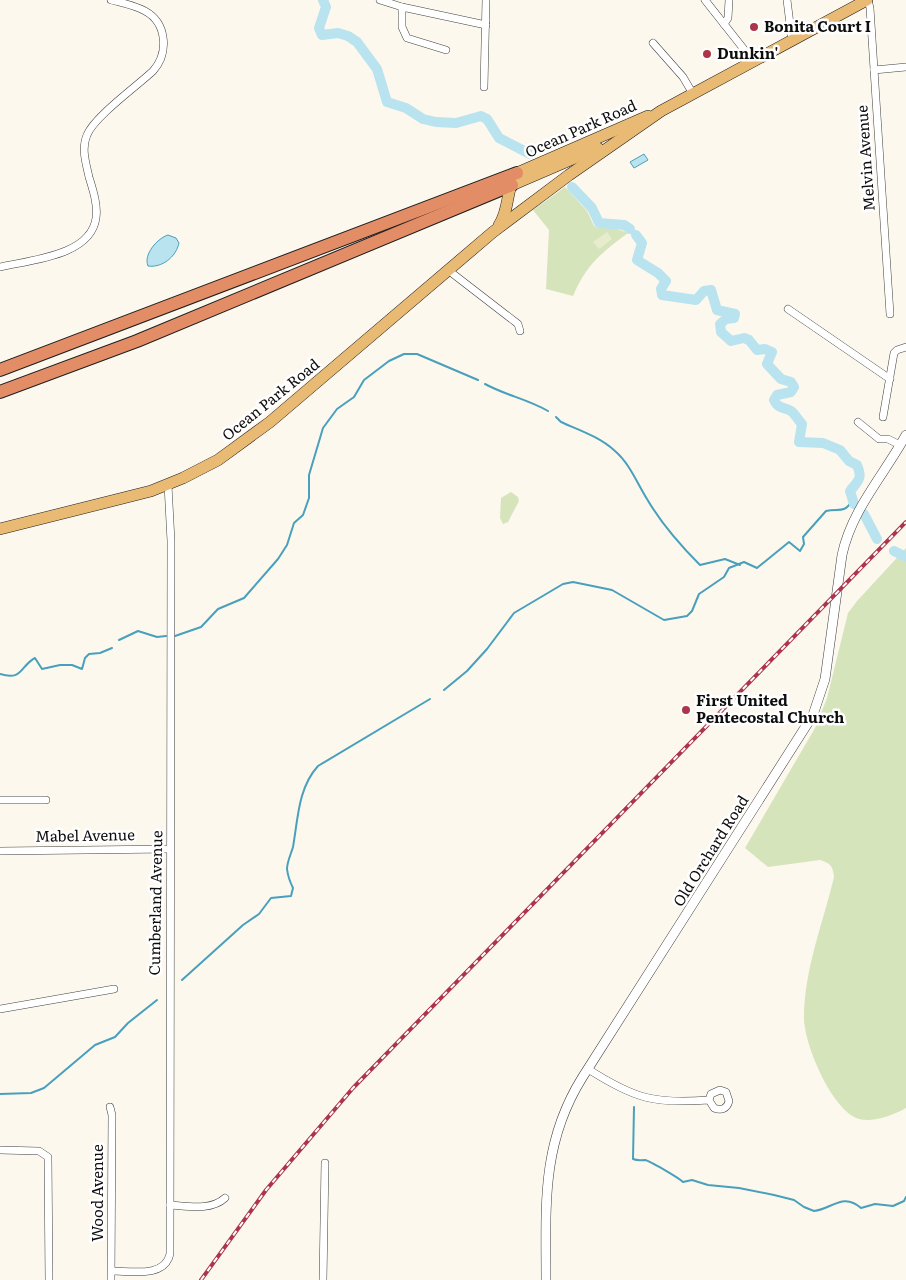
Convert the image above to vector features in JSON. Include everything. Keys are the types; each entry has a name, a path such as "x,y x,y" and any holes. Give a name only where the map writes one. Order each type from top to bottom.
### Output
{"highway":[{"path":"0,370 517,173"},
{"path":"0,392 138,341 512,185"}],"main road":[{"name":"Ocean Park Road","path":"0,529 117,501 168,485 202,469 247,441 493,232 661,111 868,0"},
{"name":"Ocean Park Road","path":"493,232 502,221 517,173 633,121 661,111"},
{"path":"512,185 574,159 637,128"},
{"path":"508,202 522,210"}],"street":[{"path":"0,267 72,249 85,241 94,227 96,207 84,150 87,134 96,122 155,68 164,49 161,30 152,16 137,7 111,0"},
{"path":"380,0 402,7 486,25"},
{"path":"484,87 486,0"},
{"path":"706,0 754,62"},
{"path":"724,24 728,18 729,0"},
{"path":"787,0 792,40"},
{"name":"Melvin Avenue","path":"868,0 890,314"},
{"path":"402,7 402,27 407,38 446,50"},
{"path":"653,43 683,77 693,94"},
{"path":"874,70 906,67"},
{"path":"448,270 517,322 520,331"},
{"path":"788,309 890,379"},
{"path":"883,417 894,354 897,350 906,347"},
{"path":"858,422 880,439 888,439 900,445"},
{"name":"Old Orchard Road","path":"546,1280 546,1194 549,1160 562,1117 588,1069 813,715 825,679 842,555 848,536 862,504 906,435"},
{"name":"Cumberland Avenue","path":"112,1272 152,1270 166,1266 170,1254 171,541 168,485"},
{"path":"0,800 46,800"},
{"name":"Mabel Avenue","path":"0,851 170,849"},
{"path":"0,1009 114,989"},
{"path":"588,1069 638,1096 668,1102 709,1100"},
{"name":"Wood Avenue","path":"110,1106 112,1115 112,1280"},
{"path":"0,1150 31,1150 46,1154 50,1168 49,1280"},
{"path":"323,1280 325,1163"},
{"path":"170,1205 204,1206 216,1204 225,1198"}],"green space":[{"path":"565,187 587,211 594,226 598,228 614,228 628,233 595,260 583,276 573,296 546,289 549,230 533,210"},
{"path":"607,232 612,239 599,249 593,242"},
{"path":"511,492 518,497 519,501 508,522 503,524 500,518 501,498"},
{"path":"906,548 906,1108 883,1118 864,1120 849,1113 839,1104 821,1075 805,1029 807,982 834,877 833,870 829,864 820,860 768,867 745,848 815,728 827,698 848,613"}],"water":[{"path":"644,154 648,160 634,168 630,162"},
{"path":"168,235 176,238 179,243 175,253 163,263 148,266 147,261 152,247 160,239"}],"waterway":[{"path":"323,0 326,7 319,28 322,35 338,33 348,36 357,42 377,69 387,102 406,108 423,119 436,122 456,123 481,116 487,119 499,138 530,154"},
{"path":"572,187 592,208 599,223 624,225 630,229"},
{"path":"636,235 642,243 637,260 658,273 666,281 661,289 662,295 696,300 704,291 711,290 717,310 735,314 734,318 726,319 720,324 721,332 731,341 744,338 749,340 757,350 765,349 772,352 767,364 781,379 791,382 794,387 791,392 777,395 774,400 779,406 791,411 802,424 799,442 823,443 840,450 849,461 857,465 860,477 850,491 854,504"},
{"path":"175,636 201,627 218,609 244,598 278,559 287,545 294,523 303,515 309,498 309,475 323,428 337,409 354,397 364,380 389,361 404,354 417,354 478,380"},
{"path":"485,384 548,411"},
{"path":"556,417 561,422 603,442 620,456 658,517 700,565 725,559 740,565"},
{"path":"444,690 467,671 487,649 514,613 563,584 573,582 612,590 664,620 687,616 692,611 699,594 724,577 729,568 744,562 757,568 789,542 800,551 804,544 803,537 826,511 844,509 852,501"},
{"path":"864,514 877,539"},
{"path":"894,551 906,557"},
{"path":"119,640 138,631 157,637 166,636"},
{"path":"0,674 13,676 35,658 42,669 60,665 72,665 82,669 85,658 89,654 100,653 112,648"},
{"path":"182,980 243,925 259,914 271,898 291,896 293,888 287,869 288,861 293,847 300,804 306,784 318,766 430,699"},
{"path":"0,1094 31,1093 44,1088 95,1045 115,1037 128,1023 157,1000"},
{"path":"634,1107 633,1159 648,1161 683,1182 692,1180 708,1185 739,1188 774,1195 794,1200 814,1211 843,1201 855,1203 861,1208 875,1204 893,1206 904,1201 906,1197"}],"railway":[{"path":"201,1280 266,1190 353,1088 906,522"}],"place":[{"name":"Bonita Court I","path":"754,27"},
{"name":"Dunkin'","path":"707,54"},
{"name":"First United Pentecostal Church","path":"686,710"}]}
